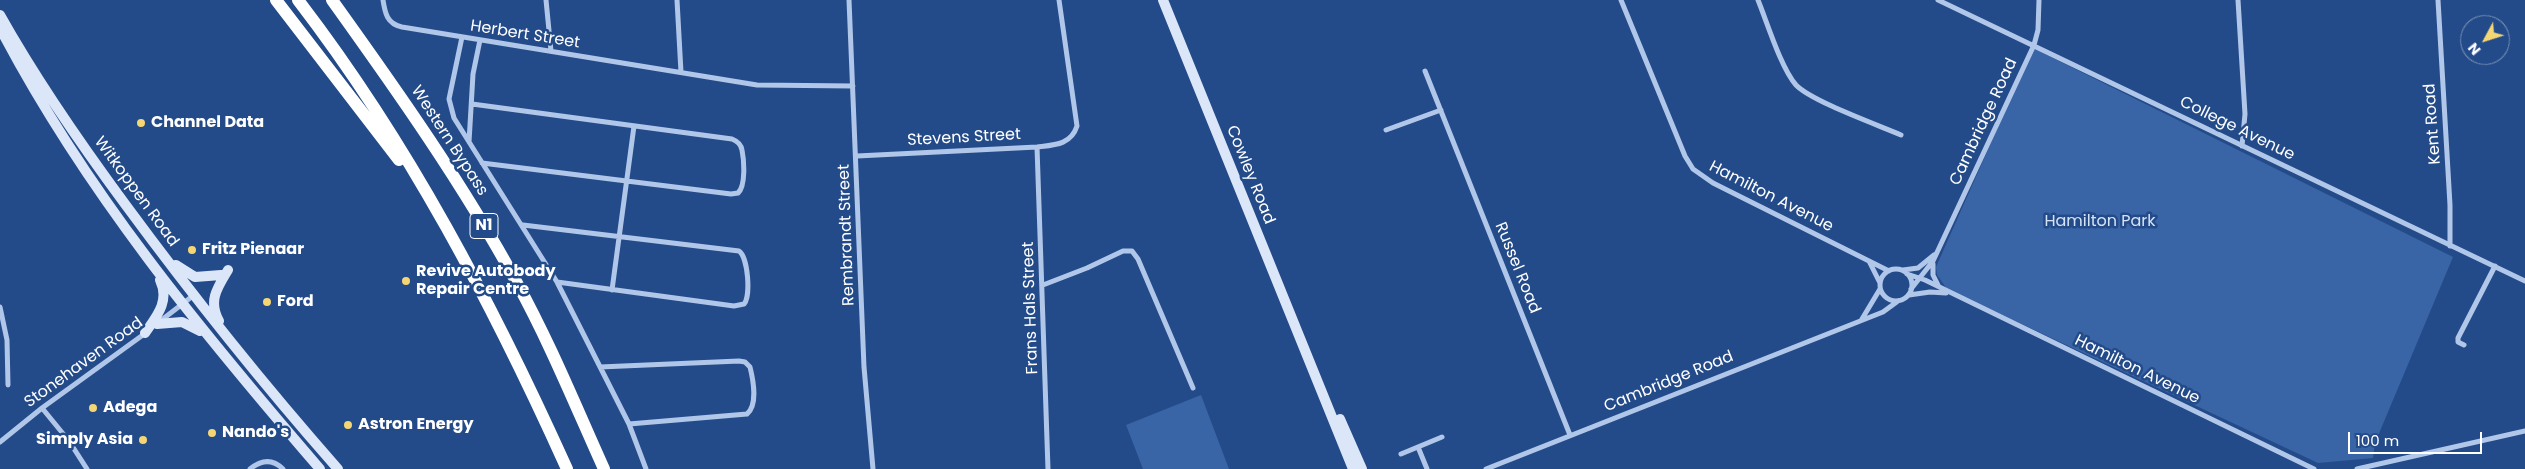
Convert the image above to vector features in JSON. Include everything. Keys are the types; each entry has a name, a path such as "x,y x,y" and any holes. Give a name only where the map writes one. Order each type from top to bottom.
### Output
{"highway":[{"path":"276,0 426,193"},
{"name":"N1","path":"298,0 363,90 439,212 522,369 567,469"},
{"name":"Western Bypass","path":"332,0 419,122 466,196 518,284 604,469"}],"main road":[{"name":"Cowley Road","path":"1163,0 1311,360 1314,374 1353,469"},
{"name":"Witkoppen Road","path":"0,15 58,110 157,248 234,346 338,469"},
{"name":"Witkoppen Road","path":"0,28 55,126 150,262 214,344 320,469"},
{"path":"157,248 189,275 200,278 225,272 215,291 213,303 217,318 234,346"},
{"path":"145,333 158,314 164,297 162,285 150,262"},
{"path":"157,324 185,322 194,326 214,344"},
{"name":"Cowley Road","path":"1311,360 1320,372 1362,469"}],"street":[{"name":"Herbert Street","path":"383,0 386,16 396,26 757,85 853,86"},
{"path":"546,0 551,51"},
{"path":"677,0 681,72"},
{"name":"Rembrandt Street","path":"849,0 864,358 873,469"},
{"name":"Stevens Street","path":"857,156 1037,147 1059,144 1071,138 1077,126 1059,0"},
{"name":"Hamilton Avenue","path":"1621,0 1679,144 1694,169 1713,184 1889,271"},
{"path":"1758,0 1786,68 1796,85 1814,96 1901,135"},
{"name":"College Avenue","path":"1938,0 2525,281"},
{"name":"Cambridge Road","path":"1910,292 1933,261 2034,45 2038,30 2039,0"},
{"path":"2238,0 2245,114 2242,146"},
{"name":"Kent Road","path":"2438,0 2450,205 2450,246"},
{"path":"462,37 449,99 454,118 523,225 557,282 629,424 646,469"},
{"path":"470,142 473,74 480,40"},
{"name":"Russel Road","path":"1425,72 1570,435"},
{"path":"472,104 727,138 737,141 742,150 743,186 738,193 731,194 482,163"},
{"path":"1386,130 1441,110"},
{"path":"612,290 634,126"},
{"name":"Frans Hals Street","path":"1037,147 1048,469"},
{"path":"523,225 739,251 743,254 746,263 748,298 744,304 734,306 557,282"},
{"path":"1043,285 1087,268 1123,250 1132,251 1138,260 1193,388"},
{"name":"Cambridge Road","path":"1905,272 1918,268 1937,252"},
{"path":"1862,319 1880,286 1883,276 1889,271 1905,272 1911,280 1910,292 1898,301 1885,297 1880,286 1869,261"},
{"path":"1933,261 1933,275 1940,288"},
{"path":"2464,345 2458,342 2458,338 2495,266"},
{"name":"Hamilton Avenue","path":"1905,272 1921,278 2314,469"},
{"name":"Hamilton Avenue","path":"1910,292 1949,293"},
{"name":"Stonehaven Road","path":"0,442 42,408 157,324 194,294"},
{"name":"Cambridge Road","path":"1486,469 1883,312 1898,301"},
{"path":"0,307 6,340 8,385"},
{"path":"600,367 739,361 750,366 753,402 751,411 747,414 629,424"},
{"path":"42,408 69,441 87,469"},
{"path":"2357,469 2525,431"},
{"path":"1401,454 1442,436"},
{"path":"1418,447 1427,469"},
{"path":"250,469 268,460 275,462 284,469"}],"green space":[{"name":"Hamilton Park","path":"2033,48 2453,257 2375,443 2373,458 2318,463 1947,289 1937,275 1936,267"},
{"path":"1201,395 1229,469 1143,469 1126,425"}],"place":[{"name":"Channel Data","path":"141,123"},
{"name":"Fritz Pienaar","path":"192,250"},
{"name":"Revive Autobody Repair Centre","path":"406,281"},
{"name":"Ford","path":"267,302"},
{"name":"Adega","path":"93,408"},
{"name":"Astron Energy","path":"348,425"},
{"name":"Nando's","path":"212,433"},
{"name":"Simply Asia","path":"143,440"}]}
